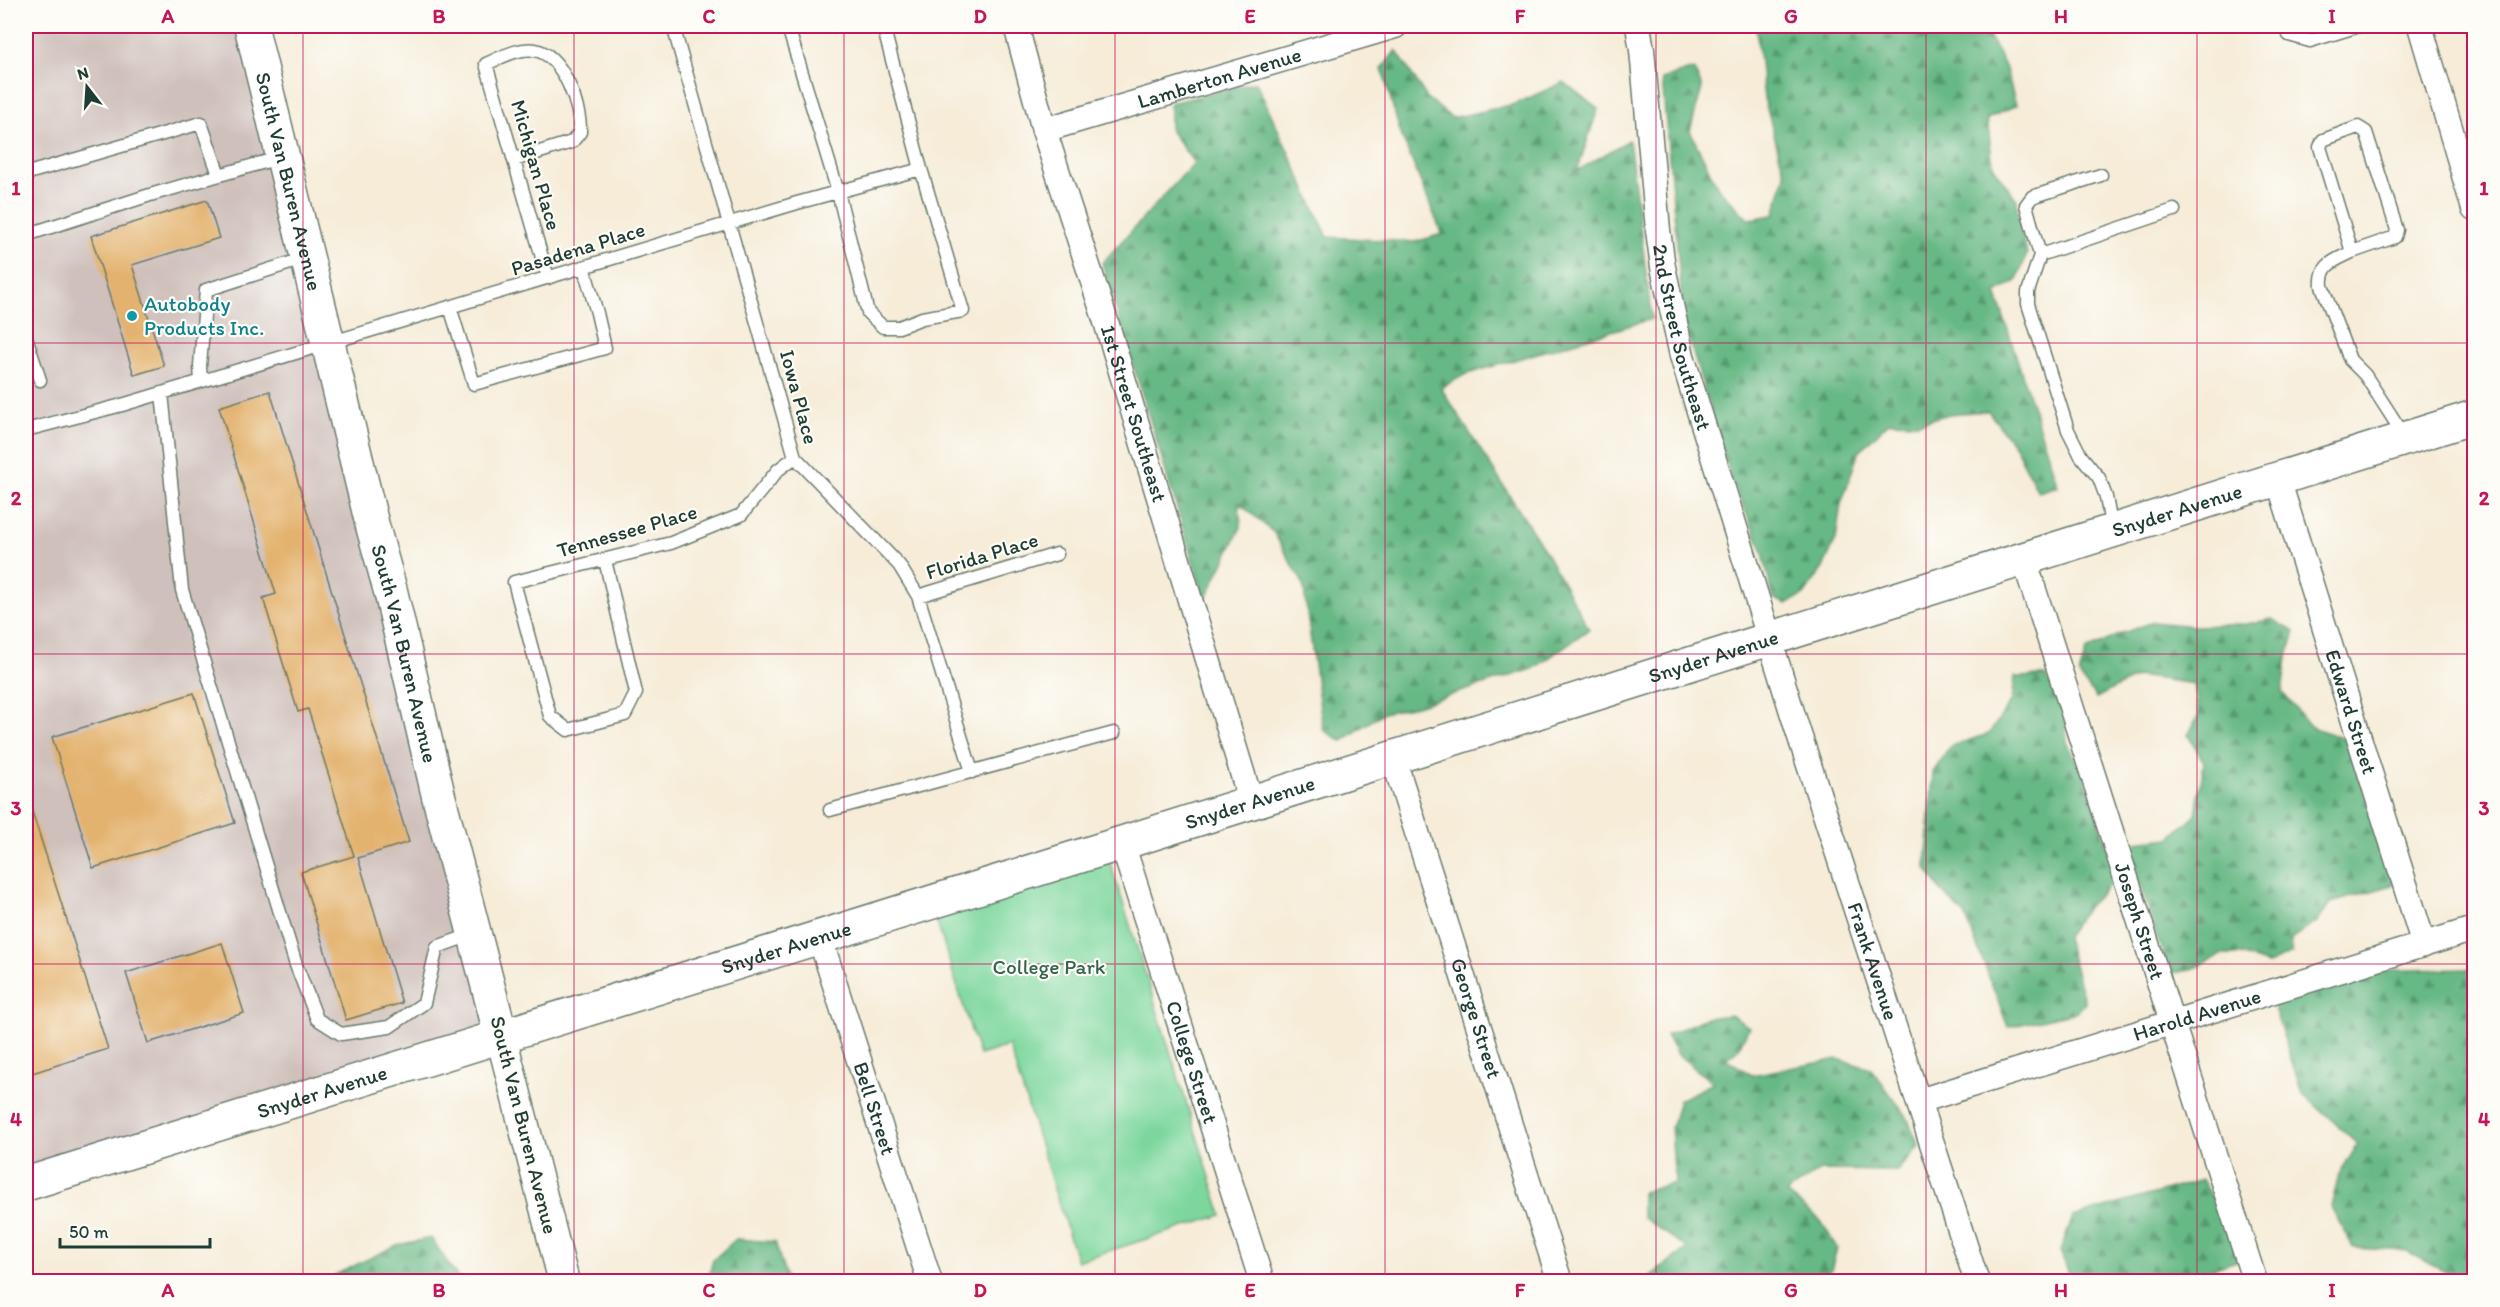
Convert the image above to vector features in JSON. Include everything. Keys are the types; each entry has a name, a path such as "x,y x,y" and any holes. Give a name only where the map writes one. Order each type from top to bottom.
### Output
{"main road":[{"name":"South Van Buren Avenue","path":"251,26 473,934 501,1036"},
{"name":"Snyder Avenue","path":"26,1184 819,935 1122,843 2475,417"}],"street":[{"name":"1st Street Southeast","path":"1016,26 1044,130 1107,325 1251,802"},
{"name":"Lamberton Avenue","path":"1044,130 1395,26"},
{"name":"2nd Street Southeast","path":"1638,26 1658,230 1673,320 1768,639"},
{"path":"2420,26 2475,209"},
{"name":"Edward Street","path":"2278,479 2424,945"},
{"name":"Joseph Street","path":"2024,559 2255,1281"},
{"name":"Frank Avenue","path":"1768,639 1977,1281"},
{"name":"George Street","path":"1393,757 1560,1281"},
{"name":"College Street","path":"1122,843 1262,1281"},
{"name":"Harold Avenue","path":"1919,1101 2475,929"},
{"name":"Bell Street","path":"819,935 930,1281"},
{"name":"South Van Buren Avenue","path":"501,1036 564,1281"}],"lane":[{"name":"Iowa Place","path":"673,26 795,457 899,566 918,596 972,772"},
{"path":"790,26 788,27 838,192 868,313 883,327 899,327 922,318 963,311 921,169 883,26"},
{"path":"2286,26 2289,35 2310,41 2359,26"},
{"name":"Michigan Place","path":"514,160 572,142 578,137 580,123 561,69 549,55 534,50 520,51 486,64 548,278"},
{"path":"26,171 201,123 219,175"},
{"path":"2352,252 2319,147 2323,140 2358,128 2366,132 2397,230 2395,237 2352,252 2327,265 2321,274 2322,286 2350,360 2365,375 2405,438"},
{"path":"26,235 283,156"},
{"name":"Pasadena Place","path":"26,430 162,393 730,223 921,169"},
{"path":"2101,175 2032,197 2026,205 2040,255 2028,292 2028,304 2067,430 2081,456 2099,478 2106,497 2113,531"},
{"path":"2040,255 2174,210"},
{"path":"201,381 200,366 206,290 308,258"},
{"path":"450,307 474,384 605,348 584,268"},
{"path":"26,337 40,380"},
{"path":"162,393 182,591 296,965 318,1019 341,1034 388,1027 424,1003 437,947 473,934"},
{"name":"Tennessee Place","path":"604,560 636,693 625,715 568,730 550,716 514,582 671,543 741,515 778,470 795,457"},
{"name":"Florida Place","path":"918,596 1057,554"},
{"path":"830,810 1114,733"}],"shaded area":[{"path":"26,26 251,26 501,1036 26,1184"}],"green space":[{"path":"1756,26 1984,26 2005,66 2016,105 1987,119 1993,166 2017,200 2018,218 2027,254 2017,281 1996,293 2058,486 2038,492 2016,448 1988,411 1949,414 1918,423 1889,422 1859,451 1841,504 1836,539 1823,568 1804,595 1786,604 1773,598 1762,549 1732,481 1684,323 1662,79 1694,69 1702,88 1690,131 1718,188 1748,219 1774,215 1785,175 1764,98"},
{"path":"1396,50 1427,98 1452,118 1515,104 1564,82 1598,109 1577,171 1629,140 1652,319 1464,375 1441,388 1545,551 1589,629 1533,669 1416,706 1383,713 1342,741 1323,730 1303,583 1274,533 1239,503 1241,527 1205,600 1102,263 1194,163 1170,130 1170,103 1256,82 1328,237 1415,242 1442,234 1400,132 1382,69"},
{"path":"2272,619 2295,632 2287,658 2282,692 2310,726 2347,740 2396,884 2331,903 2318,921 2291,940 2292,953 2268,964 2241,955 2221,955 2190,970 2169,974 2127,843 2170,838 2196,814 2204,762 2188,735 2199,715 2194,684 2138,676 2096,698 2079,675 2086,651 2120,634 2153,622 2196,626 2247,624"},
{"path":"2045,676 2063,700 2067,742 2084,774 2117,878 2089,905 2066,937 2085,1003 2077,1012 2008,1027 1965,915 1941,891 1926,868 1933,772 1951,746 1989,734 2012,700 2015,677"},
{"name":"College Park","path":"1109,859 1222,1215 1077,1261 1009,1046 979,1055 933,910"},
{"path":"2474,969 2474,1281 2461,1281 2407,1251 2353,1248 2331,1207 2339,1175 2358,1144 2302,1093 2272,1002 2390,970"},
{"path":"1731,1015 1749,1027 1739,1048 1726,1059 1752,1075 1838,1059 1871,1069 1906,1115 1919,1146 1898,1171 1820,1170 1786,1193 1821,1221 1837,1248 1826,1281 1644,1281 1687,1248 1642,1217 1642,1192 1675,1183 1671,1128 1679,1100 1713,1083 1677,1054 1666,1035 1706,1018"},
{"path":"2202,1180 2233,1232 2240,1260 2185,1277 2185,1281 2072,1281 2060,1251 2073,1217"},
{"path":"431,1238 460,1281 337,1281 335,1275 397,1245"},
{"path":"736,1239 775,1242 787,1281 707,1281 713,1260"}],"building":[{"name":"Autobody Products Inc.","path":"207,200 219,238 132,265 164,366 134,375 91,236"},
{"path":"270,391 409,842 358,858 402,1003 346,1020 301,872 354,856 308,709 298,712 263,598 276,594 219,407"},
{"path":"194,693 235,823 93,868 52,737"},
{"path":"29,802 108,1049 26,1075 26,803"},
{"path":"222,943 244,1013 148,1043 126,973"}],"place":[{"name":"Autobody Products Inc.","path":"132,316"}]}
